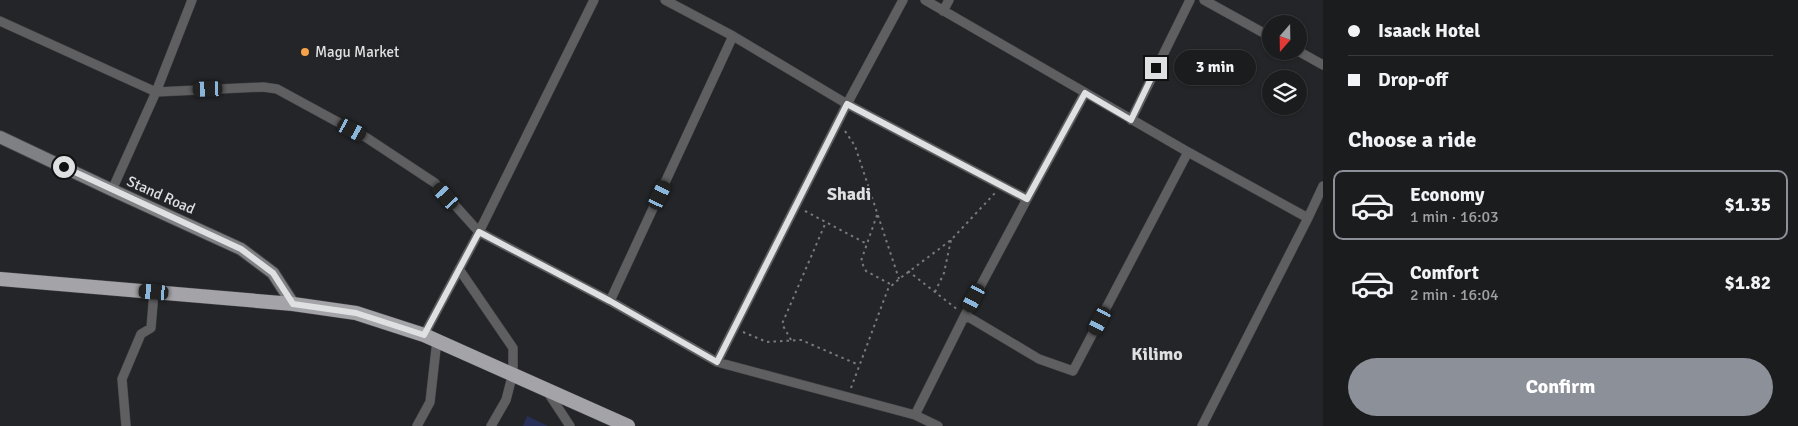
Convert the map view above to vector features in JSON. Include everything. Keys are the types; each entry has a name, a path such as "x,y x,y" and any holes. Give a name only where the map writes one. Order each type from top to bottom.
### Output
{"highway":[{"path":"0,279 293,304 356,313 431,338 628,426"}],"main road":[{"name":"Stand Road","path":"0,137 241,249 273,273 293,304"}],"street":[{"path":"112,190 156,92 192,0"},
{"path":"417,426 430,402 431,338 459,269 594,0"},
{"path":"665,0 733,36 847,104 1027,199"},
{"path":"717,362 838,121 903,0"},
{"path":"925,0 1131,120 1308,218"},
{"path":"943,11 949,0"},
{"path":"1131,120 1190,0"},
{"path":"1204,0 1262,31"},
{"path":"0,21 156,92 263,87 277,89 367,138 435,183 479,232 610,301 717,362 916,415 938,426"},
{"path":"610,301 733,36"},
{"path":"1308,57 1323,65"},
{"path":"916,415 965,315 1085,93"},
{"path":"965,315 1040,359 1073,371 1188,152"},
{"path":"1202,426 1323,186"},
{"path":"459,269 513,348 513,373 506,400 491,426"},
{"path":"126,426 122,379 141,334 150,328 154,292"},
{"path":"544,388 570,426"}],"path":[{"path":"838,121 855,146 899,279"},
{"path":"848,397 888,288 951,240 1002,186"},
{"path":"796,206 867,244"},
{"path":"878,215 861,261 866,271 892,285"},
{"path":"791,340 782,324 826,222"},
{"path":"935,292 944,273 951,240"},
{"path":"908,271 965,315"},
{"path":"734,328 767,342 801,340 860,365"}],"shaded area":[{"path":"527,416 548,426 523,426"}],"place":[{"name":"Magu Market","path":"305,52"}],"district":[{"name":"Shadi","path":"849,194"},
{"name":"Kilimo","path":"1157,354"}],"route":[{"path":"64,167 241,249 273,273 293,304 356,313 424,335 479,232 610,301 717,362 847,104 1027,199 1085,93 1131,120 1156,68"}]}
